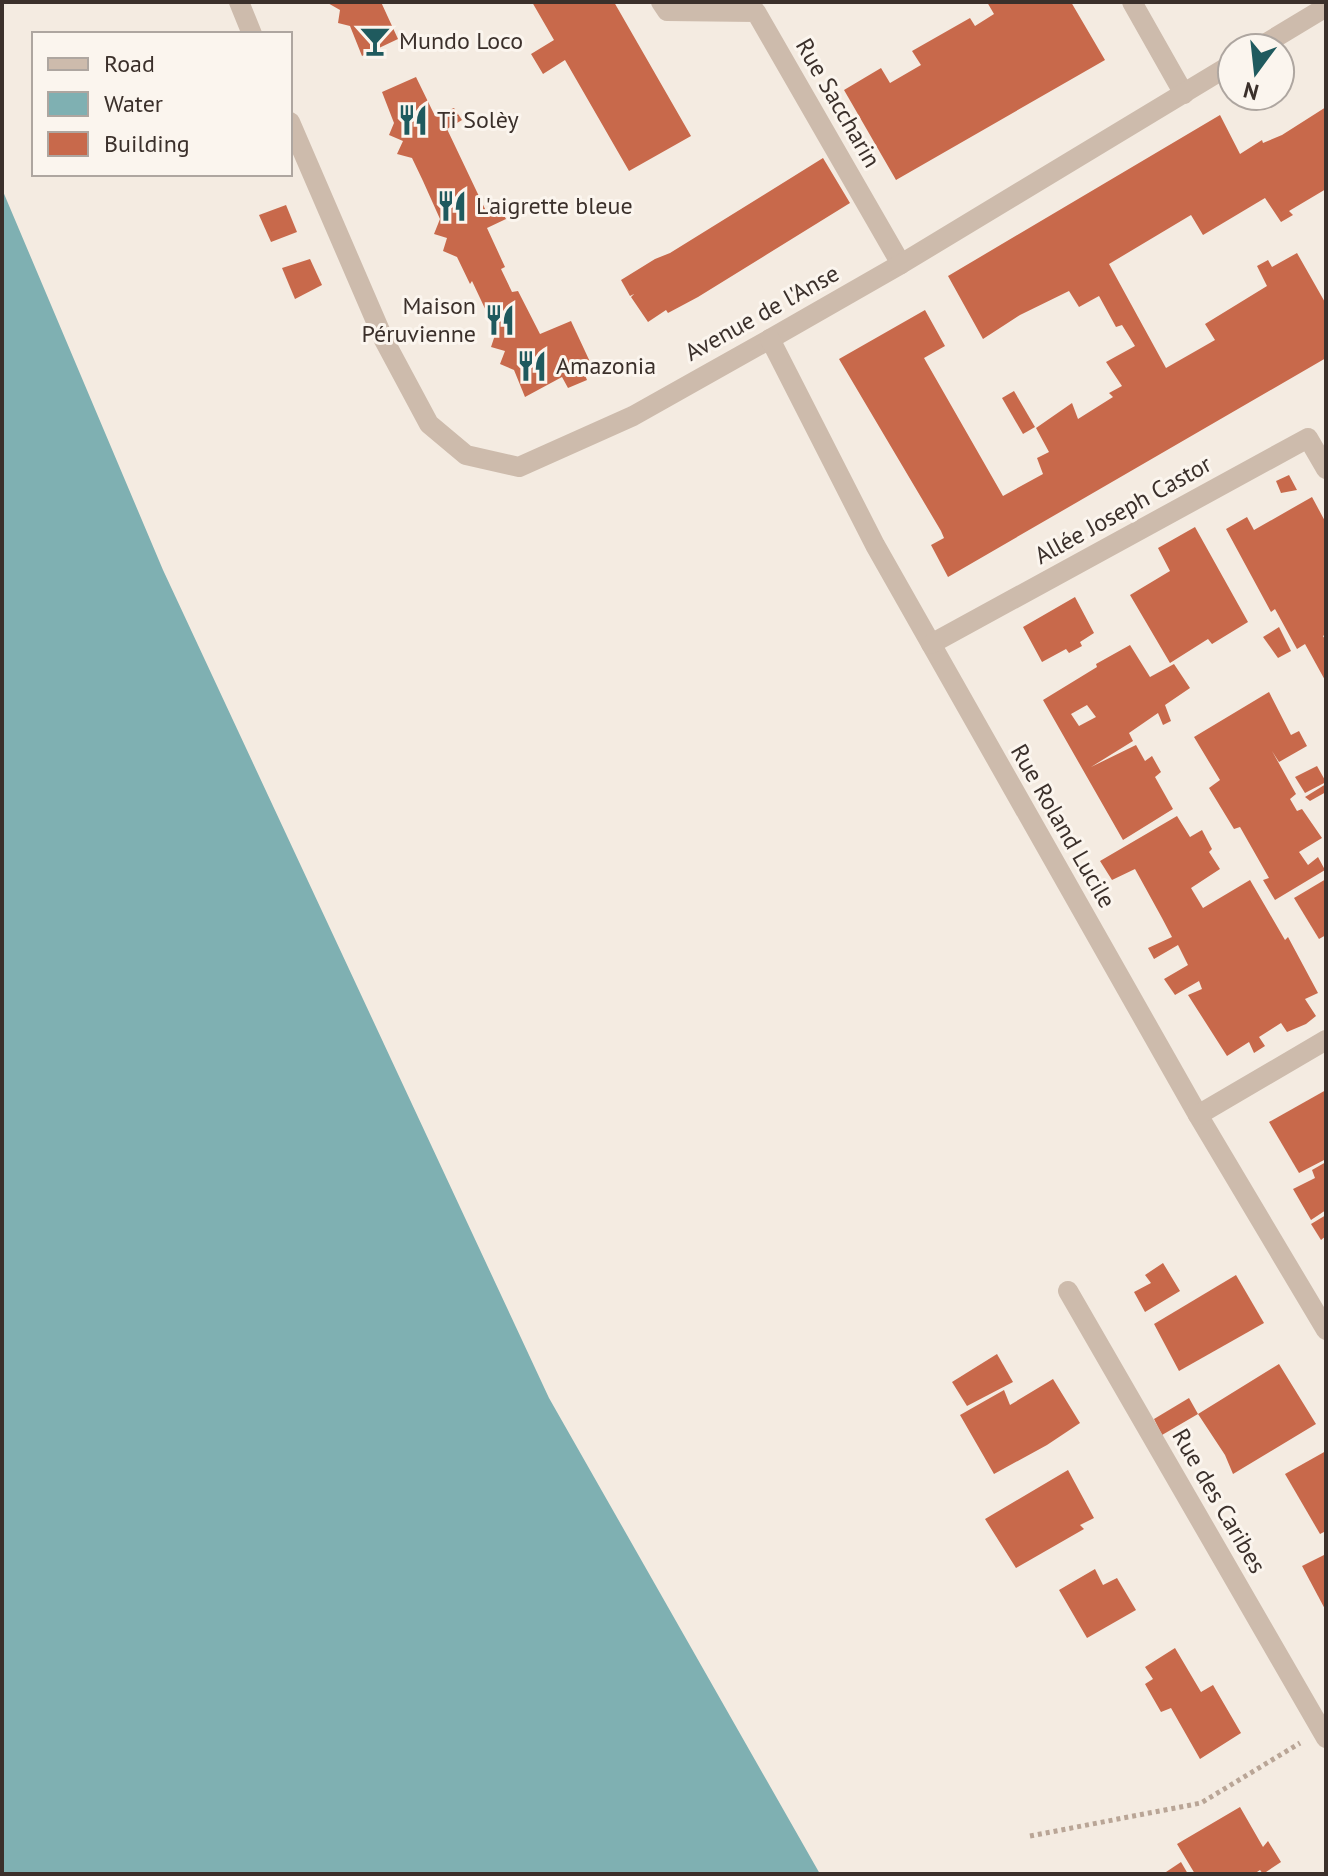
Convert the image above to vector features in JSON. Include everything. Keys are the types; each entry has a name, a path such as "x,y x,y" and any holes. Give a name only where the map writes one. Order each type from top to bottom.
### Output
{"street":[{"path":"239,2 251,32"},
{"name":"Rue Saccharin","path":"661,2 667,11 756,12 901,264"},
{"path":"1132,2 1184,94"},
{"path":"1285,32 1326,7"},
{"name":"Avenue de l'Anse","path":"292,127 384,340 429,424 466,455 519,467 633,416 770,339 901,264 1216,74"},
{"name":"Rue Roland Lucile","path":"770,339 875,545 1198,1115 1326,1330"},
{"name":"Allée Joseph Castor","path":"931,644 1308,438 1326,469"},
{"path":"1198,1115 1326,1040"},
{"name":"Rue des Caribes","path":"1068,1291 1324,1732"}],"path":[{"path":"1030,1836 1201,1803 1324,1732"}],"water":[{"path":"2,189 163,570 549,1398 820,1874 2,1874"}],"building":[{"path":"326,2 381,2 398,39 362,56 350,26 338,23 340,10"},
{"path":"532,2 614,2 691,136 629,171 565,60 543,74 531,54 554,40"},
{"path":"987,2 1071,2 1105,60 896,180 844,90 881,68 890,83 921,65 912,51 970,18 975,26 994,14"},
{"path":"416,77 435,116 454,108 462,120 447,129 486,211 500,208 506,219 487,228 505,267 501,269 512,292 518,291 540,334 571,321 591,364 582,368 587,380 568,388 562,377 525,397 514,370 500,364 505,351 491,347 496,332 472,281 470,284 457,257 443,251 447,238 434,234 440,219 423,181 412,158 397,154 403,141 389,135 394,123 382,92"},
{"path":"1326,107 1326,189 1289,211 1293,215 1281,222 1265,198 1203,235 1191,215 1109,264 1166,368 1215,340 1205,324 1267,286 1257,266 1268,260 1272,267 1297,253 1326,304 1326,358 948,577 931,545 944,538 941,531 839,359 925,310 945,346 924,358 1003,496 1043,474 1037,458 1049,452 1036,428 1072,403 1078,419 1113,397 1109,393 1122,386 1106,362 1135,346 1122,325 1116,327 1099,296 1079,307 1069,291 1020,315 983,339 948,276 1220,115 1240,154 1262,140 1263,143 1282,135"},
{"path":"823,158 850,203 698,297 668,313 666,310 648,322 631,297 634,294 630,296 621,280"},
{"path":"286,205 297,232 271,242 259,215"},
{"path":"310,259 322,285 295,299 282,268"},
{"path":"1014,391 1035,427 1023,434 1002,398"},
{"path":"1289,475 1297,490 1281,493 1276,481"},
{"path":"1312,497 1326,523 1326,634 1323,636 1326,641 1326,682 1305,644 1297,649 1275,609 1271,612 1226,529 1247,517 1254,530"},
{"path":"1195,527 1248,622 1212,644 1208,639 1170,663 1130,595 1170,571 1158,548"},
{"path":"1075,597 1094,633 1080,642 1082,646 1069,653 1066,649 1042,662 1023,627"},
{"path":"1279,627 1291,651 1278,658 1263,637"},
{"path":"1130,645 1150,677 1174,664 1190,688 1165,705 1171,721 1163,725 1158,713 1129,733 1133,741 1091,767 1136,745 1145,761 1152,756 1161,772 1155,777 1173,809 1123,840 1043,700 1097,667 1096,664","holes":["1087,705 1096,717 1079,726 1071,714"]},
{"path":"1269,692 1291,735 1299,731 1307,746 1279,762 1272,751 1296,794 1290,799 1297,811 1302,809 1322,838 1299,852 1308,865 1318,857 1325,870 1275,900 1263,880 1269,878 1240,827 1234,829 1209,788 1220,780 1194,737"},
{"path":"1317,766 1326,782 1305,793 1295,777"},
{"path":"1326,784 1326,792 1310,801 1305,797"},
{"path":"1177,816 1190,837 1202,830 1212,849 1209,852 1220,869 1191,888 1203,908 1250,880 1285,940 1288,937 1318,993 1305,999 1316,1016 1287,1032 1281,1023 1259,1037 1265,1046 1254,1053 1249,1042 1227,1056 1188,995 1202,989 1199,981 1175,995 1164,979 1188,965 1178,945 1154,959 1148,948 1172,937 1135,869 1112,880 1100,861"},
{"path":"1326,879 1326,935 1319,939 1294,898"},
{"path":"1326,1090 1326,1159 1299,1173 1269,1122"},
{"path":"1326,1162 1326,1210 1311,1220 1293,1189 1315,1178 1312,1170"},
{"path":"1326,1215 1326,1236 1321,1240 1311,1224"},
{"path":"1163,1263 1180,1291 1145,1312 1134,1292 1151,1283 1145,1275"},
{"path":"1236,1275 1264,1323 1179,1371 1154,1324"},
{"path":"997,1354 1013,1382 967,1406 952,1382"},
{"path":"1279,1364 1316,1424 1233,1474 1225,1455 1198,1414"},
{"path":"1053,1379 1080,1423 994,1474 960,1415 1004,1390 1010,1405"},
{"path":"1189,1398 1198,1414 1162,1435 1154,1419"},
{"path":"1326,1451 1326,1531 1320,1534 1285,1474"},
{"path":"1068,1470 1094,1518 1080,1525 1084,1529 1016,1568 985,1519"},
{"path":"1326,1554 1326,1611 1302,1566"},
{"path":"1095,1569 1103,1585 1117,1578 1136,1610 1087,1638 1059,1590"},
{"path":"1175,1648 1201,1692 1213,1685 1241,1733 1200,1759 1171,1708 1161,1712 1145,1684 1153,1679 1145,1667"},
{"path":"1240,1807 1263,1847 1268,1841 1281,1862 1263,1874 1260,1870 1254,1874 1195,1874 1177,1844"},
{"path":"1181,1862 1188,1874 1163,1874"}],"place":[{"name":"Mundo Loco","path":"375,41"},
{"name":"Ti Solèy","path":"413,120"},
{"name":"L'aigrette bleue","path":"452,206"},
{"name":"Maison Péruvienne","path":"500,320"},
{"name":"Amazonia","path":"532,366"}]}
